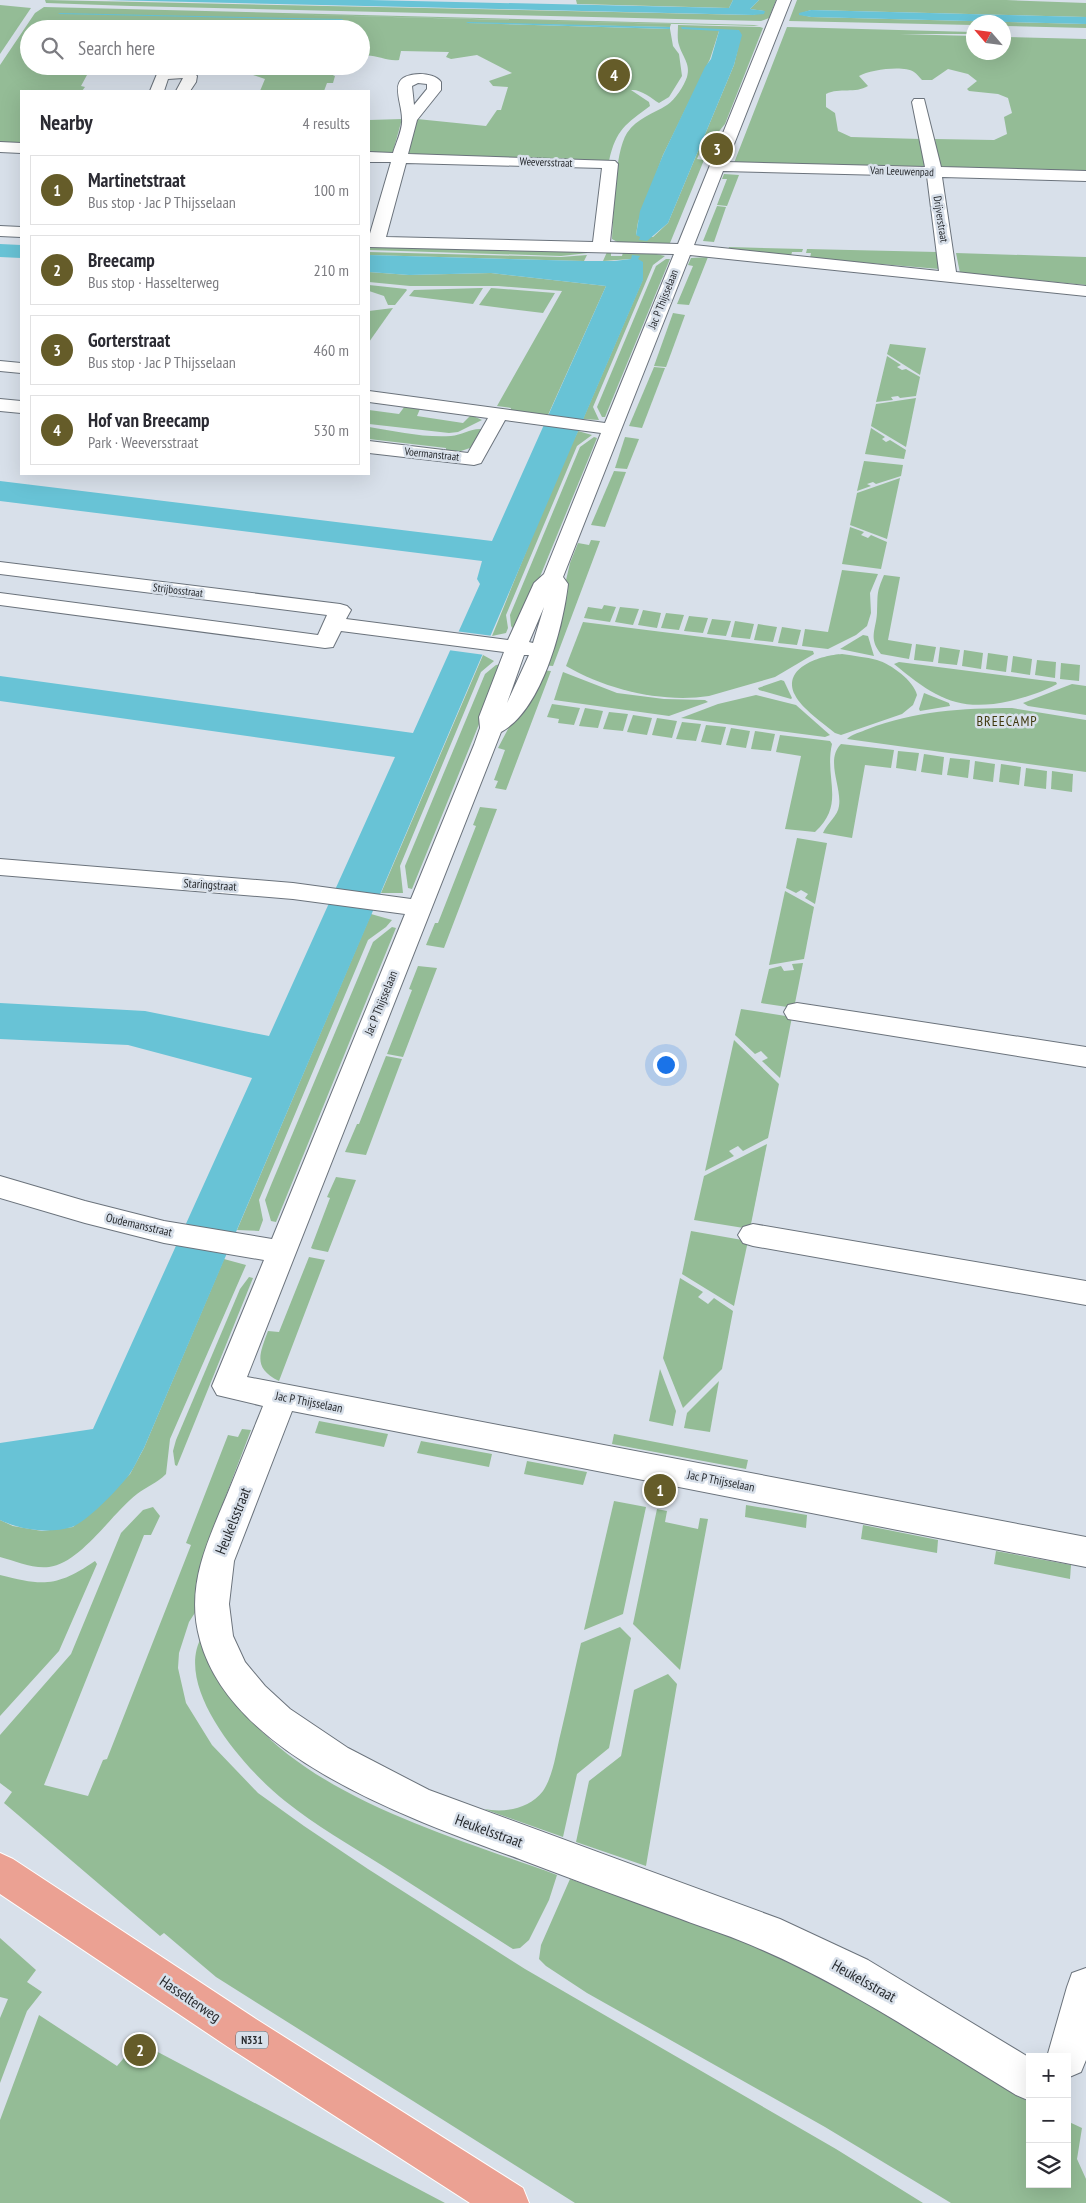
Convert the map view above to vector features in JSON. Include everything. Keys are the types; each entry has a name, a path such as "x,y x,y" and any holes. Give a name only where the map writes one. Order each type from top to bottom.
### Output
{"main road":[{"name":"Hasselterweg","path":"0,1872 242,2034 508,2203"}],"street":[{"name":"Jac P Thijsselaan","path":"784,0 553,577 544,583 516,647 490,717 491,728 228,1386 1086,1552"},
{"path":"157,90 162,77 167,75"},
{"path":"184,90 189,82 190,76 188,75"},
{"name":"Drijverstraat","path":"919,102 934,172 948,278"},
{"path":"410,119 400,158 373,242 683,249 1086,291"},
{"path":"0,147 20,148"},
{"name":"Weeversstraat","path":"370,157 610,164 601,247"},
{"name":"Van Leeuwenpad","path":"718,166 1086,176"},
{"path":"0,231 20,232"},
{"path":"0,366 20,368"},
{"path":"370,396 612,429"},
{"path":"0,405 20,407"},
{"name":"Voermanstraat","path":"370,448 474,459 499,414"},
{"name":"Strijbosstraat","path":"0,568 340,610 334,624"},
{"name":"Jac P Thijsselaan","path":"491,728 504,720 516,705 528,681 556,604 558,584 553,577"},
{"path":"0,599 325,642 334,624 540,650"},
{"name":"Staringstraat","path":"0,867 294,890 419,908"},
{"path":"797,1012 1086,1057"},
{"name":"Oudemansstraat","path":"0,1187 85,1212 164,1232 282,1252"},
{"path":"753,1235 1086,1292"},
{"name":"Heukelsstraat","path":"282,1396 217,1561 212,1582 211,1609 219,1647 250,1696 296,1735 372,1782 421,1805 767,1932 854,1974 1026,2079"},
{"path":"1068,2053 1086,1987"}],"green space":[{"path":"45,0 753,15 764,11 750,9 759,0 776,0 769,18 761,21 131,6 46,3"},
{"path":"576,0 733,0 729,8 577,4"},
{"path":"797,0 1006,0 1086,3 1086,17 811,10 799,14 811,17 966,21 966,25 789,21"},
{"path":"0,5 31,8 23,20 20,20 20,24 0,54"},
{"path":"44,7 759,26 79,9 671,24 670,27 466,23 670,29 673,46 679,54 682,76 669,97 659,103 642,92 631,90 649,102 650,106 623,128 615,141 609,161 408,156 417,119 486,126 497,110 501,110 508,87 493,86 489,81 512,73 477,55 451,59 446,57 449,52 401,51 399,60 370,56 370,20 30,20 35,13"},
{"path":"1011,22 1086,24 1086,28 1011,26"},
{"path":"678,25 763,28 725,124 711,141 705,141 697,159 704,160 670,243 619,243 612,239 615,184 619,155 627,133 631,128 673,100 686,81 688,68 678,43","holes":["717,30 741,35 734,65 668,223 653,237 636,235 638,222 663,155 710,59 719,31"]},
{"path":"787,27 966,32 966,34 900,34 966,36 966,60 1011,60 1011,37 1086,39 1086,174 940,170 935,139 994,140 1007,134 1004,117 1012,113 1008,98 998,94 969,91 967,89 977,81 968,74 948,69 932,80 922,80 909,70 878,70 859,76 868,86 826,94 826,107 835,113 838,131 851,137 920,139 925,170 734,163"},
{"path":"20,35 20,75 87,75 81,86 85,87 83,90 20,90 20,146 0,145 0,65"},
{"path":"253,75 335,76 333,83 327,83 324,90 260,90 265,79"},
{"path":"402,119 392,155 370,155 370,120"},
{"path":"724,174 739,175 727,206 717,205 727,179 722,179"},
{"path":"717,206 726,207 714,242 703,241"},
{"path":"370,245 589,251 588,253 561,256 370,250"},
{"path":"729,247 803,249 802,252 792,252 791,256 728,250"},
{"path":"807,249 937,252 939,269 810,258 811,253 806,253"},
{"path":"370,252 561,257 587,255 584,261 370,255"},
{"path":"607,252 611,252 611,256 622,256 623,252 652,253 665,256 653,265 593,407 599,420 583,419 643,279 631,259 603,261"},
{"path":"956,253 1086,257 1086,285 960,273"},
{"path":"708,257 689,305 677,304 693,266 688,265 691,258"},
{"path":"666,259 670,259 605,417 602,417 597,407 656,266"},
{"path":"370,272 409,275 491,273 606,286 548,415 510,412 511,408 497,406 562,291 498,286 410,286 370,282"},
{"path":"370,285 407,290 395,305 388,305 384,296 370,291"},
{"path":"483,288 473,304 409,296 414,290"},
{"path":"491,288 555,293 543,313 479,305"},
{"path":"393,308 370,341 370,311"},
{"path":"673,313 685,315 666,367 654,366"},
{"path":"890,344 926,348 920,375 887,354"},
{"path":"887,356 901,365 897,367 902,370 906,369 920,377 916,396 891,397 893,400 876,402"},
{"path":"654,367 665,368 642,428 629,426"},
{"path":"916,398 906,447 871,426 876,404"},
{"path":"405,406 420,409 417,416 463,423 471,415 482,420 458,432 449,433 370,424 370,410 399,414"},
{"path":"370,427 430,436 455,435 482,429 470,448 455,453 446,451 446,448 370,439"},
{"path":"871,428 885,437 882,439 886,442 890,440 906,450 904,459 865,454"},
{"path":"578,431 592,435 577,446 506,615 508,628 506,633 492,636 557,475"},
{"path":"594,437 597,438 530,601 514,630 511,626 510,615 580,447"},
{"path":"625,437 639,439 627,469 615,468"},
{"path":"864,461 903,465 901,476 876,484 873,482 867,484 871,486 857,491"},
{"path":"614,471 626,472 605,527 591,525"},
{"path":"900,478 887,539 850,525 857,493"},
{"path":"850,527 864,532 861,535 868,538 871,535 887,542 881,569 842,564"},
{"path":"591,540 600,541 553,666 541,665 570,563 578,543 589,545"},
{"path":"842,570 878,574 870,593 871,613 867,626 856,635 828,649 802,646 805,629 828,632"},
{"path":"884,575 900,577 888,640 912,644 909,659 881,654 875,643 874,634 878,594"},
{"path":"604,605 616,607 610,622 584,618 588,607 602,609"},
{"path":"620,607 639,609 633,625 615,622"},
{"path":"643,610 661,613 657,628 638,625"},
{"path":"666,613 684,615 679,630 661,628"},
{"path":"689,616 708,618 703,633 684,631"},
{"path":"712,619 731,621 726,636 707,634"},
{"path":"735,621 754,624 750,639 731,637"},
{"path":"583,622 813,651 814,654 775,677 709,696 673,698 654,696 635,693 599,682 566,666"},
{"path":"758,624 777,627 773,642 754,640"},
{"path":"782,627 801,630 797,645 778,643"},
{"path":"863,635 868,636 874,656 840,649"},
{"path":"916,644 936,647 933,662 914,660"},
{"path":"940,647 960,650 957,665 938,663"},
{"path":"964,650 983,653 981,669 962,666"},
{"path":"988,653 1008,656 1006,672 986,669"},
{"path":"842,654 877,660 895,669 907,679 915,690 917,695 913,705 902,714 841,735 835,733 802,705 795,695 792,685 798,670 806,664 824,657"},
{"path":"483,655 494,661 481,672 400,866 403,893 381,893"},
{"path":"1013,656 1032,659 1030,675 1011,672"},
{"path":"1037,660 1056,662 1055,678 1035,675"},
{"path":"899,662 1056,682 1057,684 1034,694 1010,701 975,705 960,703 934,693 921,685 894,664"},
{"path":"1061,663 1080,665 1079,681 1060,679"},
{"path":"502,664 412,889 408,888 405,866 485,674 496,665"},
{"path":"539,670 551,671 506,790 495,788 498,781 494,780 505,750 498,748"},
{"path":"563,672 617,693 664,699 705,700 708,702 669,716 554,700"},
{"path":"781,680 784,681 791,699 759,690 758,688"},
{"path":"1072,684 1086,686 1086,715 1028,706 1023,703"},
{"path":"924,693 949,703 950,706 920,711"},
{"path":"756,695 796,705 830,735 825,737 681,718 718,704"},
{"path":"552,704 580,708 574,725 558,723 559,719 547,717"},
{"path":"585,708 603,711 598,728 579,726"},
{"path":"1012,708 1086,720 1086,772 847,739 857,733 885,723 921,714 957,710"},
{"path":"609,712 628,714 623,731 603,729"},
{"path":"633,715 652,718 647,735 627,732"},
{"path":"657,718 677,721 672,738 652,735"},
{"path":"682,722 701,724 696,741 676,739"},
{"path":"706,725 726,727 721,745 701,742"},
{"path":"731,728 750,731 746,748 726,745"},
{"path":"755,731 775,734 771,751 751,749"},
{"path":"780,735 830,741 832,744 830,769 832,801 830,811 824,822 815,832 785,829 801,756 776,752"},
{"path":"841,744 894,750 891,768 865,765 852,838 823,833 837,813 839,806 834,758 836,750"},
{"path":"898,751 919,753 916,771 896,768"},
{"path":"924,754 944,757 942,775 921,772"},
{"path":"950,758 970,760 968,778 947,775"},
{"path":"975,761 995,764 993,782 973,779"},
{"path":"1001,764 1021,767 1019,785 999,782"},
{"path":"1026,768 1047,771 1046,789 1024,786"},
{"path":"1052,771 1073,774 1072,792 1051,789"},
{"path":"480,807 497,809 444,948 426,945 435,923 438,923 476,826 473,825"},
{"path":"797,838 827,843 815,904 805,898 808,894 801,890 796,893 786,888"},
{"path":"785,891 814,907 804,959 769,965"},
{"path":"371,914 392,920 386,927 368,940 259,1200 263,1220 259,1231 237,1230"},
{"path":"392,927 396,928 276,1222 271,1221 265,1200 271,1185 373,942"},
{"path":"803,963 794,1008 761,1003 769,969 781,966 784,971 794,970 792,964"},
{"path":"418,966 437,968 403,1057 387,1054 412,990 409,989"},
{"path":"741,1009 792,1017 780,1078 762,1061 768,1058 761,1051 755,1054 735,1035"},
{"path":"734,1040 779,1084 768,1138 743,1151 738,1146 729,1151 734,1156 705,1171"},
{"path":"386,1056 402,1059 366,1155 345,1152 357,1124 359,1124"},
{"path":"767,1144 750,1229 694,1220 704,1176"},
{"path":"336,1177 356,1180 328,1252 313,1249 311,1248 330,1198 327,1197"},
{"path":"691,1231 748,1241 734,1306 682,1274"},
{"path":"309,1257 325,1260 279,1381 265,1371 260,1359 261,1353 268,1331 279,1332"},
{"path":"224,1259 246,1265 170,1439 166,1474 127,1502 96,1536 73,1557 61,1563 49,1567 37,1567 0,1557 0,1520 13,1526 42,1531 73,1527 130,1474 144,1448"},
{"path":"249,1277 253,1278 177,1466 175,1465 173,1451 176,1440 240,1289"},
{"path":"680,1278 703,1292 698,1297 708,1304 714,1298 733,1311 722,1369 683,1408 663,1358"},
{"path":"660,1369 676,1411 673,1426 649,1421"},
{"path":"719,1381 710,1432 684,1428 687,1413"},
{"path":"319,1421 388,1434 384,1447 315,1433"},
{"path":"242,1429 251,1430 207,1545 198,1608 189,1622 179,1653 178,1668 186,1703 212,1745 258,1793 368,1869 525,1969 836,2149 923,2203 575,2203 216,1977 164,1933 160,1936 4,1803 12,1792 0,1783 0,1735 71,1654 121,1533 143,1510 153,1507 160,1516 151,1535 144,1535 44,1785 88,1796 103,1760 107,1759 191,1545 186,1543 228,1435 238,1437"},
{"path":"614,1434 748,1460 746,1469 612,1444"},
{"path":"421,1441 492,1454 489,1467 417,1453"},
{"path":"527,1461 587,1472 583,1485 524,1474"},
{"path":"614,1501 646,1507 623,1614 584,1630"},
{"path":"746,1505 807,1515 806,1528 745,1517"},
{"path":"657,1509 667,1511 665,1522 698,1529 700,1518 708,1519 680,1670 633,1624"},
{"path":"863,1525 938,1540 937,1553 861,1539"},
{"path":"996,1551 1071,1565 1070,1579 994,1564"},
{"path":"95,1561 97,1564 59,1651 0,1716 0,1575 28,1581 49,1582 70,1576"},
{"path":"620,1627 631,1638 609,1748 577,1774 563,1837 484,1809 508,1810 524,1806 543,1791 550,1777 554,1762 581,1643"},
{"path":"202,1636 244,1712 274,1743 309,1769 348,1792 389,1812 432,1830 557,1875 549,1900 529,1940 520,1948 513,1949 321,1827 269,1787 234,1749 218,1727 205,1703 197,1680 195,1657"},
{"path":"668,1674 677,1684 646,1866 576,1842 589,1781 621,1756 634,1690"},
{"path":"570,1879 750,1944 822,1977 880,2010 1026,2101 1026,2188 1071,2188 1071,2123 1082,2128 1077,2159 1086,2179 1086,2203 951,2203 825,2127 587,1993 546,1966 539,1959 541,1945"},
{"path":"0,1938 36,1970 27,1982 42,1992 27,2011 0,2083 0,2018 8,1999 0,1997"},
{"path":"39,2015 117,2066 129,2052 145,2062 154,2050 445,2203 0,2203 0,2120"}],"water":[{"path":"106,0 369,0 729,8 733,0 759,0 750,9 765,11 764,14 753,15"},
{"path":"811,10 1007,15 966,15 966,21 811,17 799,15 799,13"},
{"path":"58,14 342,19 343,20"},
{"path":"1011,15 1086,17 1086,24 1011,22"},
{"path":"466,23 670,27 670,29"},
{"path":"681,27 739,30 742,35 734,65 668,223 647,241 639,240 640,237 636,235 640,211 663,155 705,67 711,59 719,31 682,29"},
{"path":"0,244 20,245 20,258 0,257"},
{"path":"370,255 614,261 631,259 632,255 640,256 638,259 643,262 643,280 144,1448 124,1481 79,1524 54,1530 35,1530 17,1526 0,1520 0,1443 93,1429 252,1078 128,1045 0,1039 0,1003 145,1011 269,1036 395,757 0,701 0,676 413,733 480,584 477,579 482,561 0,501 0,481 492,541 606,286 491,273 409,275 370,272"}],"pier":[{"path":"455,631 493,636 485,655 448,650"}],"place":[{"name":"Hof van Breecamp","path":"614,75"},
{"name":"Gorterstraat","path":"717,149"},
{"name":"Martinetstraat","path":"660,1490"},
{"name":"Breecamp","path":"140,2050"}],"district":[{"name":"BREECAMP","path":"1007,721"}]}
